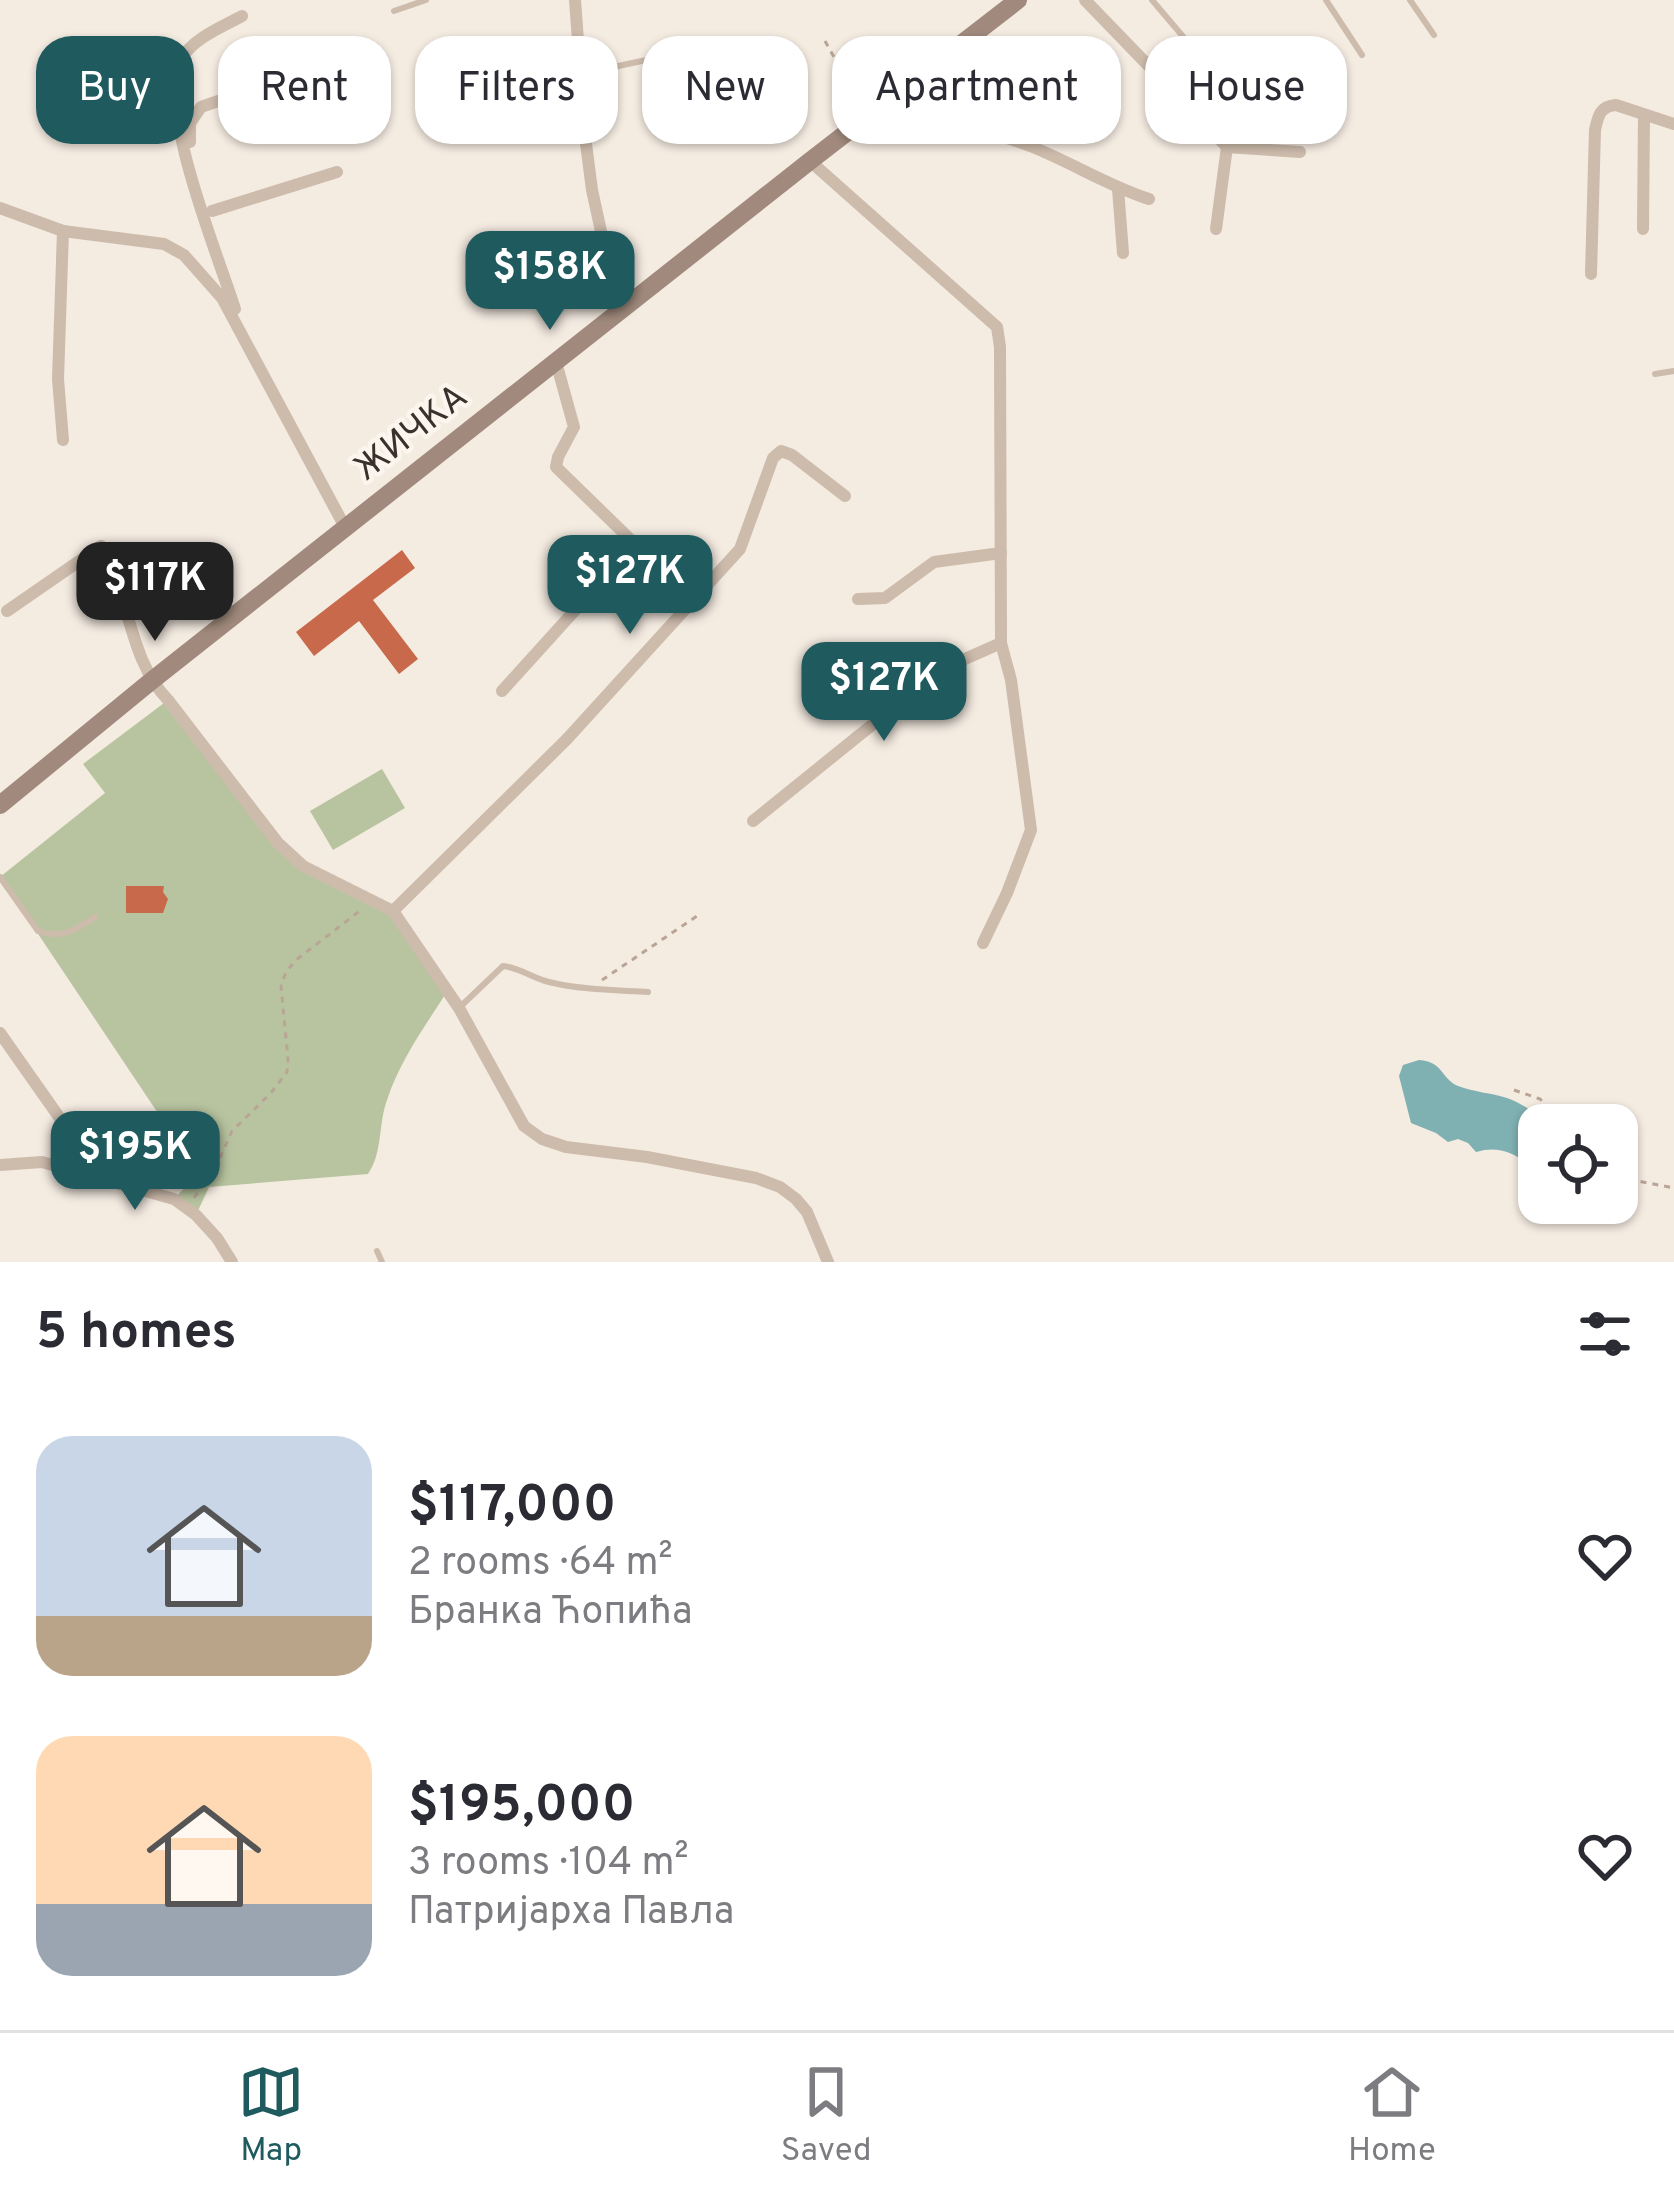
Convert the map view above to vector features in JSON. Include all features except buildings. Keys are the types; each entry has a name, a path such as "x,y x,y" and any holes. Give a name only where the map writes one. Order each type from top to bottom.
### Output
{"main road":[{"name":"ЖИЧКА","path":"972,36 1018,0"},
{"name":"ЖИЧКА","path":"0,805 832,144"}],"street":[{"path":"575,0 578,36"},
{"path":"1085,0 1227,147 1300,152"},
{"path":"242,16 185,52 176,83 190,174 243,333"},
{"path":"218,101 201,107 189,134 194,163 225,250 221,261"},
{"path":"1591,274 1595,130 1600,112 1616,105 1674,124"},
{"path":"1643,229 1644,115"},
{"path":"588,144 592,190 619,314"},
{"path":"1025,144 1149,200"},
{"path":"1216,229 1227,147"},
{"path":"810,161 997,327 1001,643 1011,680 1030,830 983,943"},
{"path":"212,211 337,172"},
{"path":"1118,189 1123,253"},
{"path":"0,208 63,230 164,244 184,254 222,298 243,333 346,529"},
{"path":"63,230 58,379 63,440"},
{"path":"502,691 635,544 556,467 574,427 556,362"},
{"path":"393,911 567,739 740,549 773,458 781,451 792,455 845,496"},
{"path":"7,611 101,546 112,565 151,682 278,843 303,866 393,911 459,1007 524,1126 566,1147 647,1157 780,1187 807,1212 828,1262"},
{"path":"858,599 885,598 934,562 1001,553"},
{"path":"753,821 940,670 1001,643"},
{"path":"0,1033 78,1144"},
{"path":"0,1165 42,1162 174,1199 217,1238 232,1262"}],"lane":[{"path":"394,11 426,0"},
{"path":"1152,0 1183,36"},
{"path":"1326,0 1362,55"},
{"path":"1409,0 1434,35"},
{"path":"1655,374 1674,371"},
{"path":"0,877 38,931 69,933 95,917"},
{"path":"459,1007 503,966 548,982 648,992"},
{"path":"377,1251 382,1262"}],"path":[{"path":"825,41 832,52"},
{"path":"186,1208 216,1166 232,1131 287,1072 281,986 286,972 372,902"},
{"path":"590,988 700,914"},
{"path":"1514,1090 1544,1104"},
{"path":"1638,1181 1674,1188"}],"green space":[{"path":"168,700 303,866 393,911 448,990 392,1085 368,1174 209,1187 196,1215 174,1199 198,1173 0,877 105,793 83,764"},
{"path":"382,769 405,808 333,850 310,811"}],"water":[{"path":"1419,1060 1433,1064 1458,1086 1520,1104 1518,1158 1494,1149 1476,1152 1468,1143 1448,1142 1411,1123 1399,1076 1403,1065"}]}
